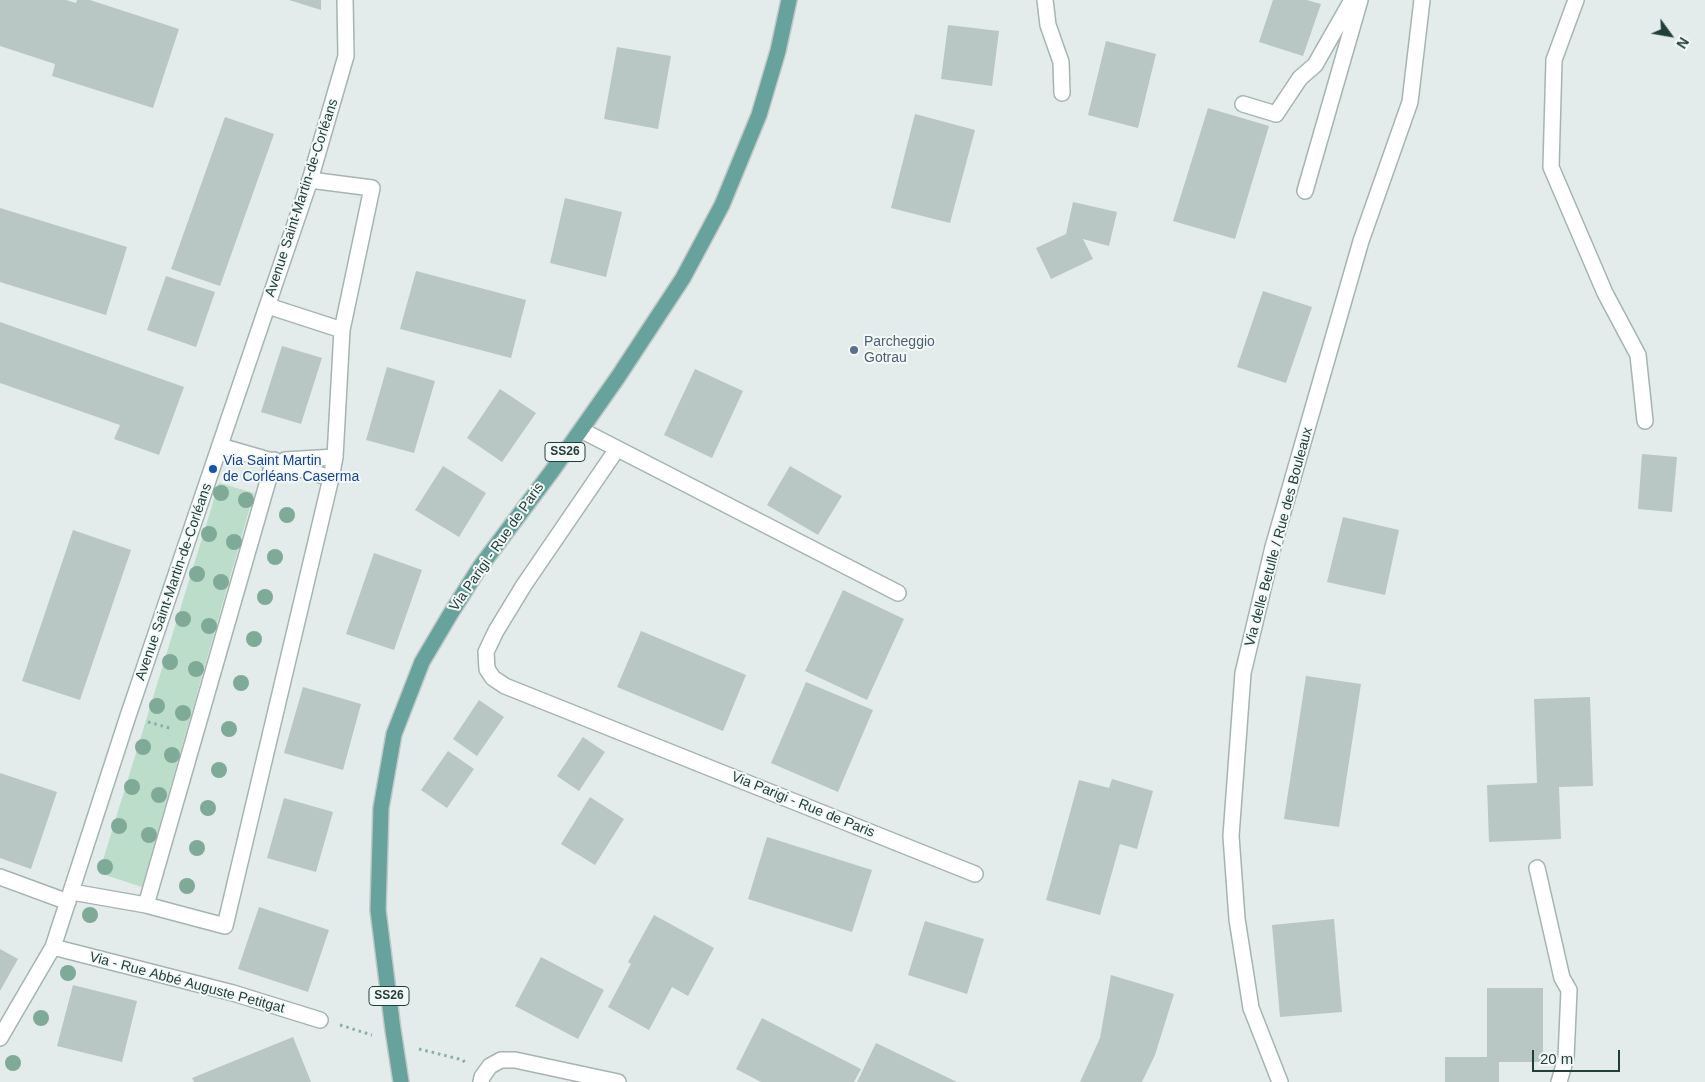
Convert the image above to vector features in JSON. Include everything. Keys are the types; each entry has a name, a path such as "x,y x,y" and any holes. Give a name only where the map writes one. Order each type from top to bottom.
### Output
{"main road":[{"name":"Via Parigi - Rue de Paris","path":"401,1082 378,910 380,808 394,734 422,662 451,612 480,567 618,377 683,278 722,205 759,115 778,51 790,0"}],"street":[{"name":"Avenue Saint-Martin-de-Corléans","path":"0,1038 53,947 128,716 310,180 346,56 345,0"},
{"path":"1045,0 1048,26 1060,62 1062,93"},
{"path":"1243,104 1276,114 1300,78 1315,65 1352,0"},
{"path":"1304,191 1360,0"},
{"name":"Via delle Betulle / Rue des Bouleaux","path":"1280,1082 1251,1008 1237,919 1231,836 1243,673 1274,547 1361,241 1410,102 1422,0"},
{"path":"1576,0 1554,60 1551,167 1605,293 1638,354 1645,421"},
{"path":"0,876 70,897 146,905 225,926 331,478 335,457 342,330 372,188 310,180"},
{"path":"268,306 342,330"},
{"path":"581,430 898,593"},
{"path":"220,446 274,460 331,478"},
{"name":"Via Parigi - Rue de Paris","path":"616,448 524,585 496,631 486,652 487,668 493,678 505,686 975,874"},
{"path":"274,460 335,457"},
{"path":"146,905 274,460"},
{"path":"1537,868 1562,978 1568,990 1566,1058 1559,1082"},
{"name":"Via - Rue Abbé Auguste Petitgat","path":"53,947 233,993 320,1020"},
{"path":"481,1082 482,1077 490,1066 501,1060 515,1060 618,1082"}],"path":[{"path":"128,716 194,736"}],"green space":[{"path":"219,483 254,493 142,887 99,873"}],"building":[{"path":"0,0 66,0 76,3 77,0 90,0 179,29 153,108 52,76 55,64 0,46"},
{"path":"289,0 321,0 321,10"},
{"path":"1273,0 1307,0 1321,4 1303,56 1259,42"},
{"path":"948,25 999,31 992,86 941,79"},
{"path":"1106,41 1156,54 1138,128 1088,115"},
{"path":"617,47 671,56 658,129 604,119"},
{"path":"1208,108 1269,126 1235,239 1173,221"},
{"path":"915,114 975,130 950,223 891,208"},
{"path":"225,117 274,134 220,286 171,269"},
{"path":"565,198 622,212 606,277 550,263"},
{"path":"1073,202 1117,212 1109,246 1083,239 1093,259 1051,279 1036,248 1066,234"},
{"path":"0,208 127,247 106,315 0,282"},
{"path":"416,271 526,300 511,358 400,329"},
{"path":"166,276 215,292 196,347 147,330"},
{"path":"1263,291 1312,307 1286,383 1237,367"},
{"path":"0,322 184,387 159,455 114,439 120,425 0,383"},
{"path":"282,346 322,358 301,424 261,412"},
{"path":"387,367 435,381 414,453 366,440"},
{"path":"695,369 743,391 712,458 664,435"},
{"path":"500,389 536,413 502,462 467,438"},
{"path":"1642,454 1677,457 1672,512 1638,509"},
{"path":"443,466 486,493 459,537 415,510"},
{"path":"790,466 842,496 818,535 767,505"},
{"path":"1343,517 1399,530 1385,595 1327,582"},
{"path":"73,530 131,550 80,700 22,681"},
{"path":"374,553 422,570 394,650 346,634"},
{"path":"843,590 904,619 867,700 805,671"},
{"path":"641,631 746,675 723,731 617,687"},
{"path":"1306,676 1361,684 1339,827 1284,819"},
{"path":"806,682 873,710 838,792 771,763"},
{"path":"303,687 361,704 343,770 284,753"},
{"path":"1590,697 1593,786 1559,787 1561,839 1489,842 1487,785 1537,783 1534,699"},
{"path":"479,700 504,717 477,756 453,739"},
{"path":"583,737 605,752 579,791 557,776"},
{"path":"448,751 474,769 447,808 421,790"},
{"path":"0,773 57,792 31,869 0,858"},
{"path":"1112,779 1153,791 1137,849 1120,844 1100,915 1046,900 1079,780 1109,788"},
{"path":"590,797 624,819 595,865 561,844"},
{"path":"284,798 333,812 316,872 267,858"},
{"path":"767,837 872,870 852,932 748,899"},
{"path":"259,907 329,930 308,992 238,969"},
{"path":"654,915 714,948 688,996 672,987 649,1030 608,1007 631,964 628,962"},
{"path":"1334,919 1342,1012 1280,1017 1272,925"},
{"path":"925,921 984,939 967,994 908,975"},
{"path":"0,949 18,959 0,991"},
{"path":"541,957 604,990 578,1039 515,1006"},
{"path":"1111,975 1174,994 1155,1055 1142,1082 1080,1082 1100,1038"},
{"path":"73,985 137,1001 122,1062 57,1046"},
{"path":"1487,988 1543,988 1543,1062 1499,1062 1499,1082 1445,1082 1445,1057 1487,1057"},
{"path":"762,1018 861,1069 854,1082 761,1082 736,1069"},
{"path":"293,1037 311,1082 194,1082 192,1078"},
{"path":"876,1043 957,1082 857,1082"}],"place":[{"name":"Parcheggio Gotrau","path":"854,350"},
{"name":"Via Saint Martin de Corléans Caserma","path":"213,469"}]}
